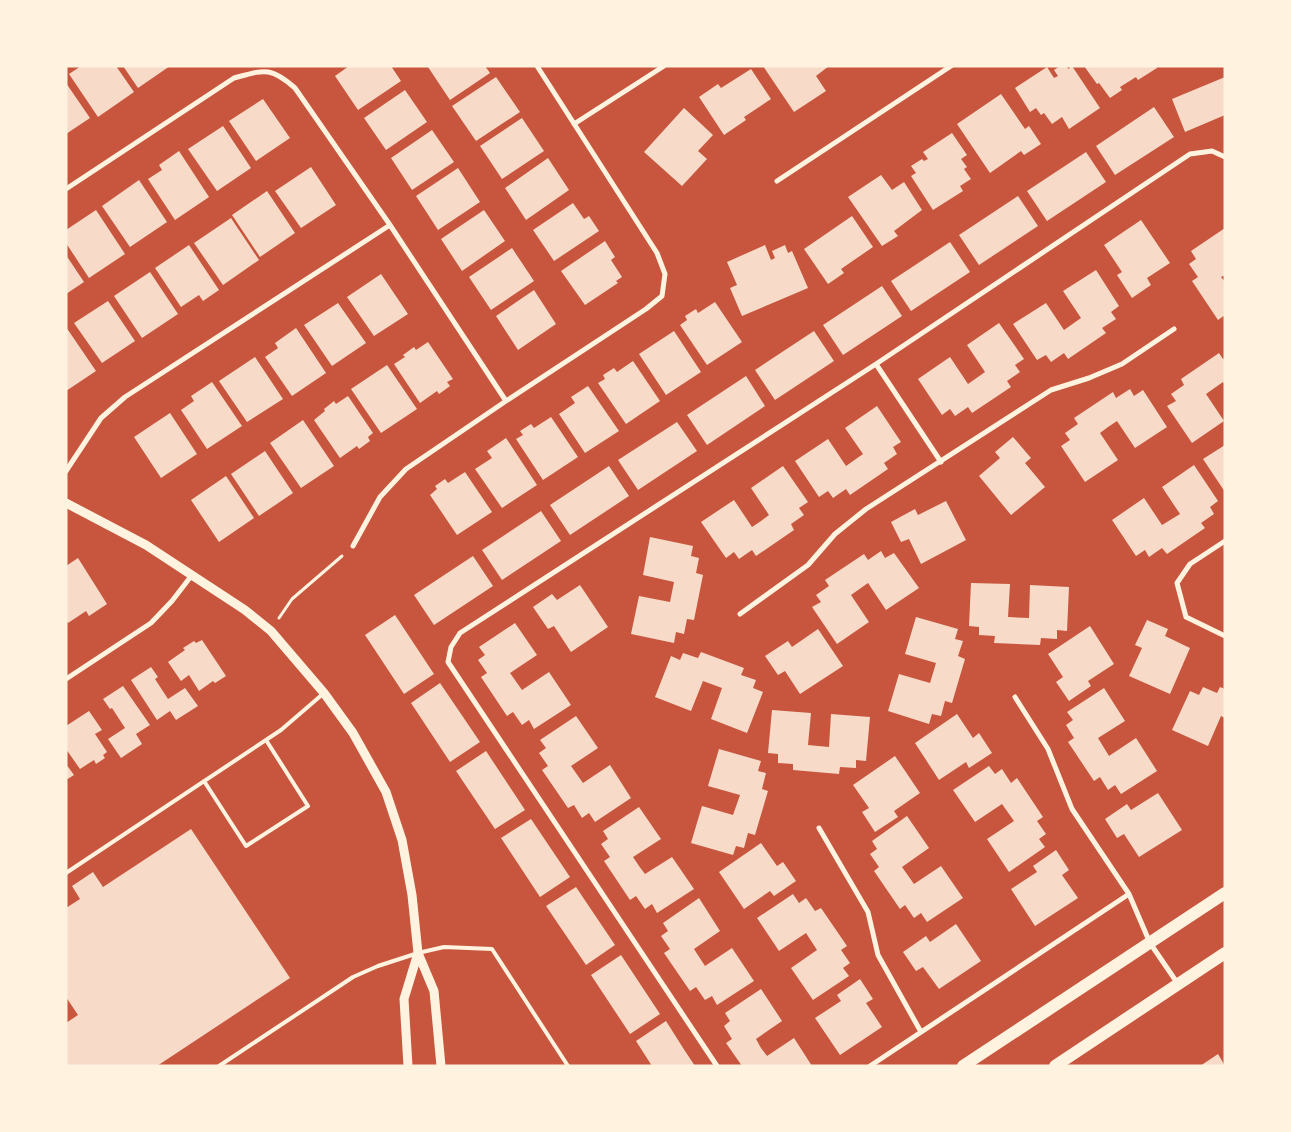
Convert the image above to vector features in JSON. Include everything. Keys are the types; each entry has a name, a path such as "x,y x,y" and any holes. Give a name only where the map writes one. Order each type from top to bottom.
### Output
{"main road":[{"path":"963,1066 1225,893"},
{"path":"1055,1066 1225,954"}],"street":[{"path":"353,546 380,498 406,469 646,310 662,296 665,274 657,253 537,66"},
{"path":"574,124 664,66"},
{"path":"777,181 952,66"},
{"path":"66,189 234,78 263,70 281,75 296,88 390,225 506,401"},
{"path":"717,1066 448,662 451,647 460,633 876,364 1190,154 1212,151 1225,157"},
{"path":"66,471 101,418 125,397 390,225"},
{"path":"740,614 808,564 835,534 866,509 1051,390 1089,378 1122,364 1174,329"},
{"path":"876,364 941,462"},
{"path":"66,503 146,545 245,610 271,631 324,693 353,733 386,792 402,840 412,895 418,953 434,991 441,1066"},
{"path":"1225,541 1190,564 1177,583 1186,616 1225,636"},
{"path":"66,679 151,623 172,601 192,575"},
{"path":"1015,697 1048,749 1072,809 1129,894 1150,943 1178,984"},
{"path":"819,828 868,912 878,955 921,1032"},
{"path":"870,1066 1129,894"},
{"path":"408,1066 404,999 418,953"}],"lane":[{"path":"66,873 281,730 324,693"},
{"path":"204,781 246,846 308,806 266,740"},
{"path":"219,1066 353,977 418,953 444,947 492,949 568,1066"}],"path":[{"path":"271,631 292,599 353,546"}],"building":[{"path":"81,66 116,66 134,92 98,117 69,74"},
{"path":"123,66 170,66 138,88"},
{"path":"349,66 391,66 401,81 358,110 335,76"},
{"path":"429,66 485,66 490,73 450,100"},
{"path":"763,66 829,66 816,76 826,91 794,112"},
{"path":"1060,66 1067,66 1068,69 1072,66 1100,108 1069,129 1062,117 1052,124 1044,113 1041,115 1036,108 1030,112 1015,88 1047,67 1054,78 1058,76 1054,70"},
{"path":"1084,66 1156,66 1157,68 1138,80 1136,77 1120,87 1122,90 1110,98"},
{"path":"751,69 771,99 744,117 746,120 724,135 699,97 718,84 721,88"},
{"path":"496,77 520,112 476,141 452,106"},
{"path":"1225,77 1225,115 1185,132 1172,99"},
{"path":"66,83 90,118 66,134"},
{"path":"405,90 427,122 386,150 364,118"},
{"path":"1001,94 1025,129 1029,126 1041,144 1024,155 1021,151 990,173 957,124"},
{"path":"263,99 290,138 256,161 229,121"},
{"path":"1154,107 1174,137 1115,175 1096,146"},
{"path":"684,108 713,135 698,151 707,159 682,186 644,152"},
{"path":"522,118 544,151 502,179 480,146"},
{"path":"223,126 251,168 217,191 188,149"},
{"path":"432,130 454,162 412,190 391,158"},
{"path":"952,133 967,155 961,159 967,167 964,169 971,179 960,186 963,191 933,210 911,176 916,173 911,166 922,159 924,161 928,159 923,152"},
{"path":"179,151 209,197 175,220 148,179 162,170 159,165"},
{"path":"1086,152 1106,182 1047,221 1027,191"},
{"path":"548,158 569,190 526,220 505,188"},
{"path":"311,167 336,205 301,228 275,191"},
{"path":"458,168 480,202 438,230 416,196"},
{"path":"881,175 892,190 904,182 922,210 894,231 898,236 882,246 848,197"},
{"path":"139,180 167,222 130,247 102,206"},
{"path":"267,191 295,233 260,257 232,215"},
{"path":"1018,196 1038,226 979,265 959,235"},
{"path":"573,203 584,219 589,216 599,231 554,261 533,230"},
{"path":"96,210 125,254 89,278 66,243 66,230"},
{"path":"484,210 505,241 462,271 441,239"},
{"path":"852,216 873,247 841,269 844,273 828,284 804,249"},
{"path":"231,218 259,260 223,285 194,243"},
{"path":"1141,220 1170,263 1147,278 1151,285 1132,298 1117,275 1122,272 1104,245"},
{"path":"1225,228 1225,275 1221,277 1225,282 1225,315 1218,320 1192,281 1198,277 1189,264 1196,259 1191,251"},
{"path":"605,241 615,257 611,260 622,277 616,281 618,283 585,305 561,271"},
{"path":"950,242 970,272 911,311 891,281"},
{"path":"189,245 219,290 203,301 199,295 181,307 155,268"},
{"path":"765,245 771,260 775,258 772,251 785,245 788,253 792,251 808,288 742,316 730,288 737,285 727,262"},
{"path":"512,248 534,281 491,310 469,277"},
{"path":"66,255 84,282 66,294"},
{"path":"1096,270 1119,306 1111,312 1116,319 1102,328 1106,333 1068,359 1064,353 1051,362 1046,355 1037,360 1013,324 1046,303 1064,330 1081,318 1063,291"},
{"path":"150,272 178,314 142,338 114,296"},
{"path":"381,274 408,314 374,336 347,297"},
{"path":"882,286 902,316 843,355 823,325"},
{"path":"534,290 556,324 518,350 496,316"},
{"path":"108,301 135,341 102,363 74,323"},
{"path":"715,302 742,342 707,365 680,325 687,320 685,316 696,309 698,313"},
{"path":"338,303 366,343 332,366 304,325"},
{"path":"999,323 1024,359 1015,365 1020,372 1007,381 1011,387 972,413 968,407 955,416 950,409 942,415 918,379 950,357 968,384 985,372 967,345"},
{"path":"66,327 96,371 66,391"},
{"path":"296,328 326,373 292,396 265,357 278,348 275,343"},
{"path":"674,331 701,372 666,395 639,354"},
{"path":"814,331 834,361 775,400 755,370"},
{"path":"428,342 453,379 447,382 450,386 439,394 437,391 420,403 394,364 405,357 403,355 414,347 416,350"},
{"path":"1219,353 1223,359 1225,358 1225,385 1223,382 1206,394 1224,421 1192,443 1167,406 1176,401 1171,394 1184,385 1181,379"},
{"path":"255,357 283,399 247,422 219,381"},
{"path":"633,361 660,401 626,424 598,383 605,379 603,375 614,368 617,372"},
{"path":"387,365 417,409 381,433 351,389"},
{"path":"746,376 765,406 707,445 687,415"},
{"path":"212,382 242,426 207,449 181,410 194,401 191,396"},
{"path":"588,386 619,431 585,453 559,414 575,403 571,397"},
{"path":"1130,389 1134,396 1143,390 1167,427 1135,448 1117,421 1108,427 1100,433 1118,460 1085,482 1061,446 1070,440 1065,433 1078,424 1074,418 1113,392 1116,398"},
{"path":"348,396 373,433 368,437 370,441 359,449 357,446 340,458 314,420 334,401 336,404"},
{"path":"877,406 901,442 893,447 897,454 884,463 888,469 850,495 846,489 833,498 828,491 819,497 795,461 828,439 846,466 863,454 845,428"},
{"path":"170,413 197,454 161,478 134,437"},
{"path":"551,417 578,457 543,480 516,439 523,435 520,431 531,424 534,428"},
{"path":"303,420 334,466 301,488 270,443"},
{"path":"677,422 697,451 638,490 618,460"},
{"path":"1013,437 1031,458 1025,463 1045,487 1011,515 979,476 1000,458 995,452"},
{"path":"506,438 537,485 502,508 475,469 492,458 487,451"},
{"path":"1225,445 1225,492 1203,459"},
{"path":"265,451 293,493 259,516 231,474"},
{"path":"1194,465 1218,501 1210,507 1214,514 1201,523 1205,528 1167,554 1162,548 1149,557 1145,550 1136,556 1112,520 1144,498 1162,525 1180,514 1162,487"},
{"path":"609,466 629,496 570,535 550,505"},
{"path":"783,466 808,502 799,508 804,515 791,524 794,530 756,556 752,550 739,559 734,552 726,558 701,522 734,500 752,527 761,521 769,515 751,488"},
{"path":"465,472 492,512 457,535 430,495 437,489 435,486 445,479 448,483"},
{"path":"226,476 254,518 219,542 191,500"},
{"path":"946,501 966,540 921,564 909,539 901,542 891,522 915,509 918,515"},
{"path":"541,511 561,541 502,580 482,550"},
{"path":"650,537 693,546 691,556 699,558 696,573 703,575 694,620 687,619 684,634 676,632 674,643 631,634 639,596 670,602 674,582 643,575"},
{"path":"881,551 885,558 894,553 919,588 886,610 868,583 851,595 869,622 837,644 812,607 821,602 816,595 829,586 825,580 864,554 868,560"},
{"path":"473,556 493,586 434,625 414,595"},
{"path":"78,558 107,604 89,616 86,611 68,623 66,620 66,566"},
{"path":"971,583 1010,584 1008,617 1029,618 1030,585 1069,587 1067,631 1057,630 1057,639 1041,638 1040,645 994,643 995,636 979,635 979,627 969,626"},
{"path":"580,585 608,627 571,652 554,626 548,629 533,607 552,594 557,600"},
{"path":"395,615 434,674 404,694 365,635"},
{"path":"916,617 958,629 955,639 963,641 958,656 965,659 952,703 945,701 941,716 932,714 929,724 888,711 899,674 930,683 936,663 905,654"},
{"path":"1147,620 1168,629 1165,636 1190,648 1170,694 1129,676 1142,648 1135,645"},
{"path":"515,623 537,655 510,673 522,690 549,672 571,705 534,729 529,720 522,725 513,712 507,716 481,677 487,673 478,660 485,655 479,647"},
{"path":"1090,626 1114,664 1088,681 1091,686 1069,701 1056,682 1063,677 1048,654"},
{"path":"818,629 843,666 800,694 785,671 778,675 765,656 788,641 792,647"},
{"path":"202,640 226,676 215,683 213,681 199,691 189,675 181,681 168,662 185,650 183,648 194,641 196,643"},
{"path":"701,652 744,668 741,675 756,680 753,688 763,692 747,733 711,719 722,688 703,681 691,711 655,697 671,656 680,660 683,653 698,658"},
{"path":"151,667 158,677 155,679 168,699 185,688 198,706 176,720 170,711 157,720 131,680"},
{"path":"440,683 480,742 450,762 411,703"},
{"path":"123,686 150,725 136,734 142,744 121,758 108,739 125,728 112,708 110,709 103,699"},
{"path":"1203,687 1217,693 1220,687 1225,689 1225,718 1221,716 1208,746 1172,730 1190,691 1199,695"},
{"path":"1104,688 1125,721 1098,738 1109,756 1136,738 1157,771 1121,794 1115,785 1108,790 1100,777 1094,781 1068,742 1074,738 1066,725 1073,720 1067,712"},
{"path":"772,710 811,713 808,745 829,747 831,714 870,717 866,761 856,760 856,768 840,767 839,774 793,770 793,764 778,763 778,754 768,753"},
{"path":"89,711 102,730 95,734 107,752 103,755 105,758 96,764 94,760 80,769 66,749 66,726"},
{"path":"957,714 973,738 979,733 992,753 969,768 966,762 939,780 915,743"},
{"path":"576,716 598,748 571,766 583,783 610,765 631,798 595,822 589,813 582,818 574,805 568,808 542,770 548,766 539,753 546,748 540,740"},
{"path":"719,749 761,761 758,771 766,773 762,789 768,791 755,835 748,833 744,848 736,846 733,855 691,843 702,806 733,815 740,795 708,786"},
{"path":"486,751 525,810 495,829 456,771"},
{"path":"895,756 920,793 894,811 898,817 875,832 862,812 869,808 853,785"},
{"path":"66,764 74,775 66,780"},
{"path":"989,766 995,774 1002,769 1011,783 1017,778 1043,817 1037,821 1046,834 1039,839 1045,847 1009,872 987,839 1014,821 1002,804 975,822 953,790"},
{"path":"1158,793 1182,830 1139,857 1124,834 1117,838 1105,819 1127,804 1131,810"},
{"path":"639,807 661,839 633,857 639,866 645,874 672,857 694,889 657,913 652,904 645,909 636,896 630,900 604,861 610,857 601,844 608,839 603,831"},
{"path":"907,816 929,848 902,867 914,884 941,866 963,898 927,922 921,913 914,918 905,905 900,909 874,871 879,867 870,854 877,849 872,841"},
{"path":"531,819 570,877 540,897 501,838"},
{"path":"191,829 290,978 157,1066 66,1066 66,1023 78,1015 66,997 66,908 80,899 72,886 93,872 103,887"},
{"path":"761,843 777,866 783,862 796,881 774,896 770,891 744,909 719,872"},
{"path":"1056,850 1069,870 1062,875 1078,898 1035,926 1011,889 1037,872 1033,866"},
{"path":"576,887 615,945 586,965 546,906"},
{"path":"793,894 799,903 806,898 815,911 821,908 847,946 841,950 850,963 843,968 849,976 813,1000 791,968 817,950 806,933 779,951 757,918"},
{"path":"699,898 720,931 694,949 705,966 732,948 754,981 717,1005 712,996 705,1000 696,987 690,991 664,953 670,949 661,936 668,931 663,923"},
{"path":"956,924 981,961 939,989 923,967 916,971 903,952 926,936 930,942"},
{"path":"621,955 660,1014 630,1034 591,975"},
{"path":"860,979 873,999 866,1003 882,1027 840,1055 815,1018 841,1001 837,995"},
{"path":"761,989 782,1021 756,1039 761,1048 767,1056 794,1038 812,1066 742,1066 726,1043 732,1039 724,1026 730,1021 725,1013"},
{"path":"666,1021 695,1066 652,1066 636,1041"},
{"path":"1218,1054 1225,1066 1200,1066"}]}
